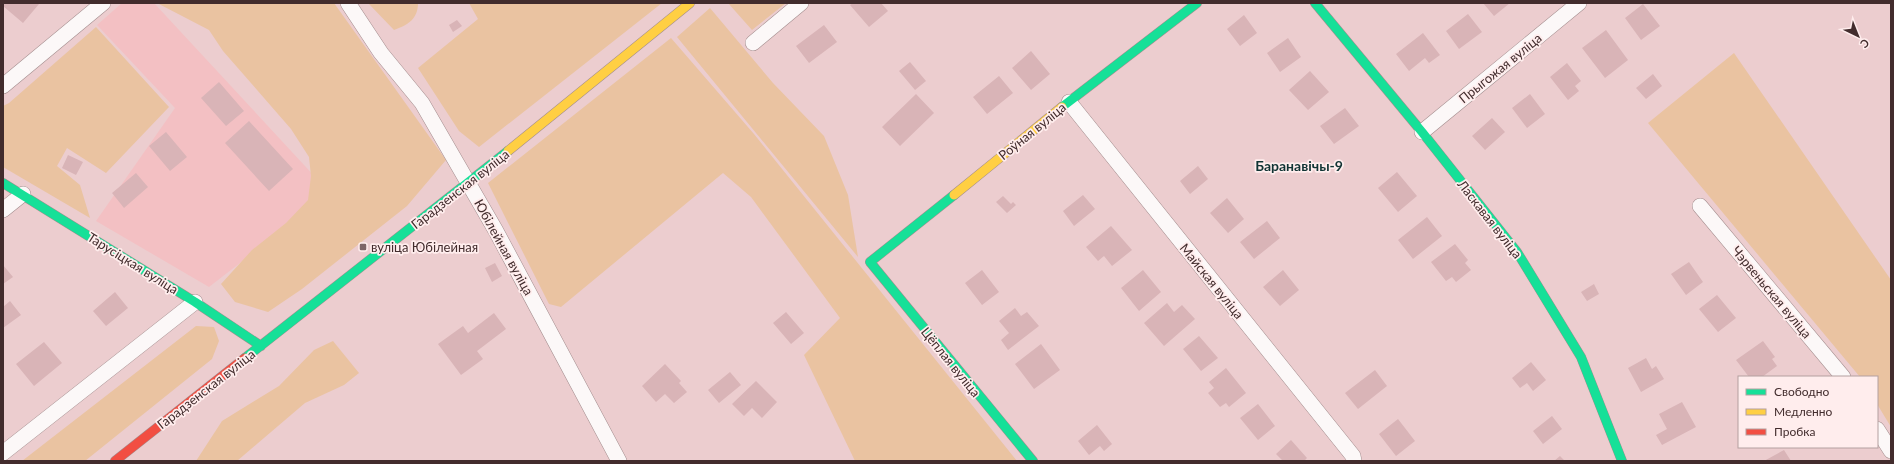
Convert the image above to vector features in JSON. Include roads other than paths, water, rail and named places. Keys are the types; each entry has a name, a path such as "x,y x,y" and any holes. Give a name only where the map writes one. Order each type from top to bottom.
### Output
{"street":[{"path":"3,86 103,3"},
{"name":"Юбілейная вуліца","path":"348,3 381,53 422,103 496,231 619,461"},
{"name":"Гарадзенская вуліца","path":"115,461 469,183 690,3"},
{"path":"752,43 801,3"},
{"name":"Роўная вуліца","path":"870,262 1069,102 1197,3"},
{"name":"Ласкавая вуліца","path":"1315,3 1422,132 1516,252 1581,357 1622,461"},
{"name":"Прыгожая вуліца","path":"1422,132 1579,3"},
{"name":"Майская вуліца","path":"1069,102 1348,450 1354,461"},
{"name":"Тарусіцкая вуліца","path":"3,183 195,302 261,346"},
{"path":"3,210 22,194"},
{"name":"Чэрвеньская вуліца","path":"1700,206 1842,376"},
{"name":"Цёплая вуліца","path":"870,262 1033,461"},
{"path":"3,453 195,302"},
{"path":"1878,431 1891,452"},
{"path":"1887,461 1891,458"}],"place":[{"name":"вуліца Юбілейная","path":"363,247"}],"district":[{"name":"Баранавічы-9","path":"1299,166"}]}
